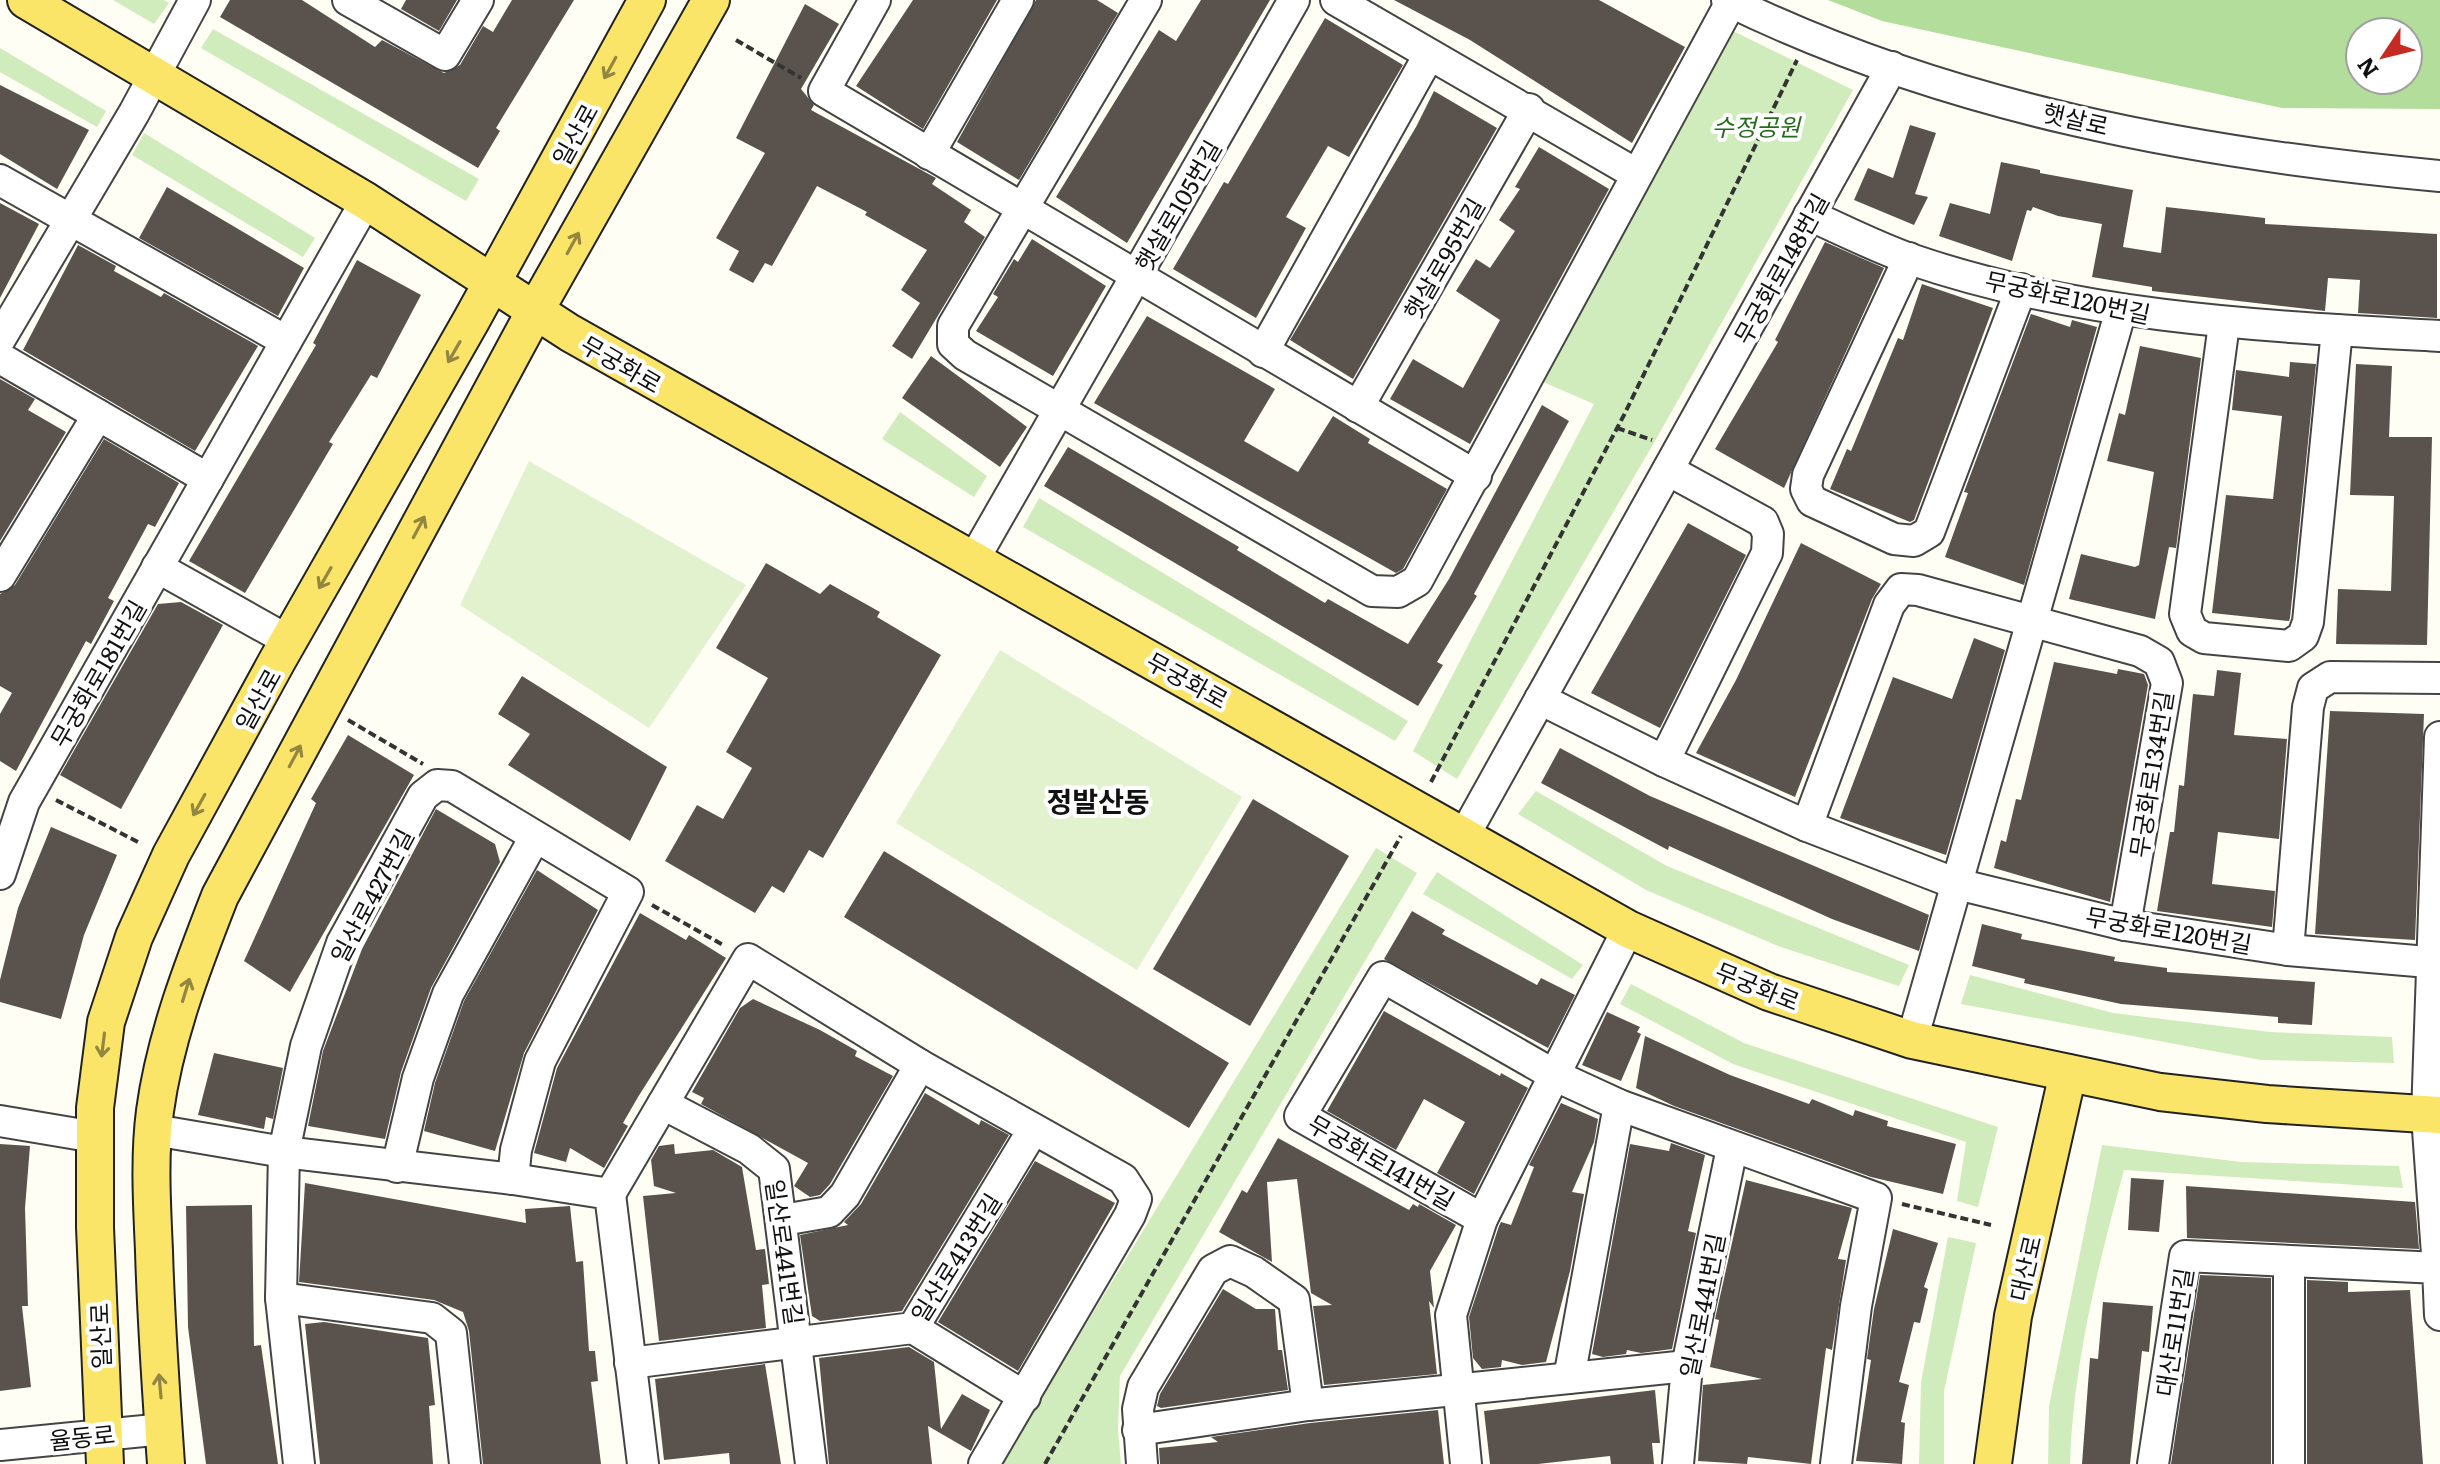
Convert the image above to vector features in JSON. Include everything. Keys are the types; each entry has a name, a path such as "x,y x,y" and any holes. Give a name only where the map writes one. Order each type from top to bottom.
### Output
{"main road":[{"name":"무궁화로","path":"26,0 366,201 535,311 756,439 1465,834 1628,929 1769,992 1912,1040 2160,1092 2434,1115"},
{"name":"일산로","path":"103,1449 95,1108 106,1022 134,937 171,855 647,0"},
{"path":"165,1447 153,1222 154,1130 166,1055 195,959 220,896 535,311 711,0"},
{"name":"대산로","path":"1993,1464 2013,1316 2068,1073"}],"street":[{"path":"0,339 195,0"},
{"path":"348,0 445,55 478,0"},
{"path":"875,0 824,91 1135,278 1476,476"},
{"path":"929,154 1018,0"},
{"path":"1146,0 953,326 953,344 1059,410 1372,591 1398,592 1417,581 1476,476 1729,1"},
{"name":"햇살로105번길","path":"974,559 1294,0"},
{"path":"1336,0 1529,109 1636,174"},
{"name":"햇살로","path":"1729,1 1813,39 1973,94 2186,144 2348,168 2440,176"},
{"path":"1263,352 1429,55"},
{"name":"무궁화로148번길","path":"1465,834 1892,67"},
{"name":"햇살로95번길","path":"1358,407 1529,109"},
{"path":"0,180 286,341"},
{"name":"무궁화로181번길","path":"0,874 25,797 366,201"},
{"name":"무궁화로120번길","path":"1809,215 1909,258 2021,289 2121,310 2224,324 2440,336"},
{"path":"1909,258 1808,475 1806,489 1812,501 1894,539 1914,541 1929,532 2021,289"},
{"path":"1912,1040 2121,310"},
{"path":"2224,324 2185,614 2192,631 2204,638 2289,646 2303,636 2308,622 2337,330"},
{"path":"0,358 208,479"},
{"path":"0,576 98,415"},
{"path":"1664,761 1767,553 1768,534 1763,522 1668,470"},
{"path":"157,567 289,641"},
{"name":"무궁화로134번길","path":"1807,826 1889,605 1901,589 1918,590 2140,651 2159,662 2167,683 2125,925"},
{"name":"무궁화로120번길","path":"2288,950 2308,707 2313,688 2330,677 2440,678"},
{"path":"1540,699 1664,761 1807,826 1957,884"},
{"path":"2440,737 2434,1115 2440,1315"},
{"path":"437,785 452,786 628,892 540,1061 516,1150 513,1179"},
{"name":"일산로427번길","path":"284,1152 306,1046 342,943 423,796 437,785"},
{"path":"397,1167 418,1078 448,994 535,837"},
{"name":"무궁화로120번길","path":"1957,884 2125,925 2288,950 2436,964"},
{"name":"무궁화로141번길","path":"1466,1464 1451,1315 1482,1219 1628,929"},
{"path":"643,1464 610,1194 748,959 920,1065 1123,1179 1136,1199 984,1464"},
{"name":"무궁화로141번길","path":"1482,1219 1300,1116 1383,977 1556,1076 1619,1105 1876,1198"},
{"path":"783,1220 829,1212 845,1195 920,1065"},
{"name":"일산로441번길","path":"663,1104 749,1149 774,1169 799,1343 811,1464"},
{"path":"1569,1378 1619,1105"},
{"path":"0,1121 95,1137"},
{"path":"154,1130 284,1152 513,1179 610,1194"},
{"name":"일산로413번길","path":"630,1363 913,1328 1033,1130"},
{"name":"일산로441번길","path":"1678,1464 1687,1366 1732,1148"},
{"path":"284,1152 281,1298 299,1464"},
{"path":"1836,1464 1856,1306 1876,1198"},
{"name":"대산로11번길","path":"2153,1464 2185,1256 2438,1268"},
{"path":"1142,1464 1138,1430 1143,1387 1213,1270 1230,1261 1254,1272 1294,1300 1308,1405"},
{"path":"2289,1262 2289,1464"},
{"path":"281,1298 432,1318 451,1333 465,1464"},
{"path":"913,1328 1025,1397"},
{"path":"1138,1430 1308,1405 1687,1366"},
{"name":"율동로","path":"0,1445 103,1449 165,1447"}],"path":[{"path":"736,40 824,91"},
{"path":"1431,782 1617,428 1799,56"},
{"path":"1617,428 1655,441"},
{"path":"339,715 431,768 437,785"},
{"path":"25,797 140,843"},
{"path":"1045,1464 1401,835"},
{"path":"628,892 748,959"},
{"path":"1876,1198 1991,1225"}],"green space":[{"path":"113,0 164,0 169,3 154,24"},
{"path":"1828,0 2440,0 2440,109 2282,108 1882,21"},
{"path":"213,29 479,179 466,201 201,48"},
{"name":"수정공원","path":"1731,30 1853,90 1655,441 1457,779 1413,751 1594,404 1543,382"},
{"path":"0,48 106,111 97,127 0,72"},
{"path":"144,133 315,238 303,257 132,155"},
{"path":"900,412 987,476 974,497 882,439"},
{"path":"529,461 746,585 649,728 460,605"},
{"path":"1039,498 1408,721 1395,741 1023,527"},
{"path":"1000,650 1242,797 1137,970 896,823"},
{"path":"1536,791 1667,866 1909,965 1899,986 1778,946 1646,890 1518,814"},
{"path":"1376,848 1417,873 1120,1376 1118,1430 1121,1464 1001,1464"},
{"path":"1437,872 1583,965 1572,979 1423,894"},
{"path":"1970,975 2113,1013 2270,1032 2392,1037 2394,1063 2261,1060 1961,1004"},
{"path":"1631,984 1744,1043 1998,1127 1978,1207 1957,1201 1966,1142 1733,1064 1620,1004"},
{"path":"2102,1145 2241,1162 2399,1166 2403,1188 2124,1170 2096,1279 2082,1352 2070,1464 2048,1464 2049,1406"},
{"path":"1948,1237 1976,1243 1944,1391 1944,1464 1919,1464 1921,1382"}],"building":[{"path":"230,0 302,0 375,47 382,40 444,73 460,65 483,26 493,32 512,0 574,0 496,128 500,131 478,168 220,17"},
{"path":"406,0 457,0 439,31 401,9"},
{"path":"913,0 997,0 923,129 856,86"},
{"path":"1036,0 1097,0 1118,13 1019,180 957,142"},
{"path":"1201,0 1270,0 1127,243 1056,197 1159,30 1176,41"},
{"path":"1394,0 1599,0 1685,47 1632,143 1470,40"},
{"path":"805,4 839,24 801,89 814,105 811,110 936,178 932,184 971,210 964,222 985,237 912,359 892,346 920,303 901,290 927,250 865,215 867,212 817,186 772,266 765,263 753,283 729,270 739,251 716,238 765,153 736,138"},
{"path":"1325,18 1403,65 1349,157 1328,146 1286,217 1306,228 1256,318 1173,269 1224,182 1228,184"},
{"path":"0,85 89,130 57,189 0,154"},
{"path":"1434,91 1497,128 1353,379 1290,340 1416,127"},
{"path":"1910,125 1936,133 1915,194 1928,197 1914,225 1854,200 1868,168 1893,178"},
{"path":"1539,147 1609,189 1470,444 1390,399 1413,359 1463,388 1500,320 1456,291 1476,259 1490,268 1515,231 1499,220 1520,189 1515,187"},
{"path":"2001,162 2040,170 2040,173 2133,190 2123,247 2161,253 2166,207 2265,218 2265,224 2437,234 2437,318 2358,313 2360,280 2328,278 2325,311 2152,291 2152,287 2092,277 2102,224 2058,216 2033,207 2031,211 2027,210 2012,261 1939,236 1950,203 1990,214"},
{"path":"167,187 304,268 278,316 139,238"},
{"path":"0,203 39,224 0,298"},
{"path":"1032,239 1106,286 1053,376 976,331 998,297 993,294 1014,259 1018,262"},
{"path":"1825,242 1884,268 1784,488 1715,449 1778,342 1775,340"},
{"path":"78,245 116,266 114,271 161,297 164,293 258,346 195,451 23,350"},
{"path":"357,260 421,295 377,378 371,375 329,442 333,444 245,593 189,561 316,345 313,343"},
{"path":"1922,284 1993,308 1914,520 1910,522 1830,489 1847,449 1851,451 1898,338 1903,340"},
{"path":"2031,314 2070,327 2072,320 2097,327 2024,585 1945,557 1968,493 1964,492"},
{"path":"1147,316 1275,389 1244,441 1298,472 1333,416 1370,439 1368,443 1447,489 1403,569 1396,573 1094,403"},
{"path":"2140,346 2201,358 2176,548 2169,547 2155,619 2069,599 2081,554 2135,567 2139,565 2154,472 2107,461 2119,413 2125,415"},
{"path":"931,356 1027,427 1000,467 902,398"},
{"path":"2290,362 2316,364 2290,618 2289,621 2212,613 2226,495 2273,499 2282,416 2232,410 2236,370 2289,377"},
{"path":"2356,364 2392,366 2389,437 2432,437 2427,645 2336,644 2338,589 2391,591 2394,496 2350,495"},
{"path":"0,379 35,399 28,410 66,432 0,541"},
{"path":"1542,405 1569,421 1474,594 1477,596 1437,662 1443,665 1418,706 1044,486 1068,447 1239,547 1237,550 1325,603 1328,599 1408,644 1449,579"},
{"path":"104,439 179,483 155,527 148,524 108,598 114,601 91,644 86,641 16,771 0,761 0,714 12,693 0,686 0,594 15,585"},
{"path":"1688,523 1746,555 1660,728 1591,693"},
{"path":"1801,543 1881,584 1872,599 1795,797 1696,753 1736,680"},
{"path":"766,563 820,594 830,584 880,612 877,617 941,655 823,858 809,850 784,893 772,886 755,913 665,861 697,805 723,819 752,768 726,752 768,678 716,648"},
{"path":"181,602 223,625 121,809 60,775 158,604"},
{"path":"1974,638 2005,650 1946,855 1840,818 1893,677 1952,699"},
{"path":"2054,662 2117,674 2118,669 2144,674 2148,685 2110,902 1994,868 2001,840 2006,842 2016,799 2021,800"},
{"path":"2217,670 2241,673 2234,735 2287,739 2279,839 2218,832 2212,884 2275,891 2272,927 2157,911 2170,832 2174,832 2179,785 2184,786 2193,694 2214,696"},
{"path":"522,676 667,767 630,841 508,765 530,734 498,714"},
{"path":"2330,711 2424,714 2415,940 2315,934"},
{"path":"348,735 414,775 290,992 244,961 316,803 311,799"},
{"path":"1560,748 1650,796 1929,915 1919,951 1832,919 1669,846 1668,850 1541,783"},
{"path":"1253,799 1349,856 1250,1026 1153,969"},
{"path":"436,809 495,844 500,862 431,988 401,1072 385,1139 308,1126 323,1051 362,949"},
{"path":"51,827 117,855 84,935 61,1019 0,1002 0,980 18,908"},
{"path":"884,851 1229,1063 1189,1128 844,917"},
{"path":"537,870 598,910 524,1053 495,1151 424,1131 435,1083 464,1001"},
{"path":"1412,911 1445,930 1442,934 1537,985 1541,978 1575,995 1548,1048 1384,959"},
{"path":"640,913 686,940 689,935 726,958 638,1097 623,1123 628,1126 604,1168 570,1148 566,1162 534,1153 557,1068"},
{"path":"1982,924 2022,934 2021,939 2115,957 2114,961 2167,968 2167,972 2315,982 2312,1025 2278,1023 2278,1017 2121,1004 2024,983 2025,979 1972,966"},
{"path":"753,999 820,1030 857,1051 855,1056 893,1076 830,1184 820,1195 810,1197 794,1186 808,1163 701,1104 704,1098 692,1092 740,1008"},
{"path":"1384,1011 1500,1076 1501,1073 1528,1088 1474,1194 1437,1173 1465,1122 1424,1099 1396,1150 1327,1111"},
{"path":"1607,1012 1640,1027 1637,1032 1641,1034 1621,1081 1582,1065"},
{"path":"1645,1036 1730,1075 1809,1104 1812,1099 1853,1116 1855,1110 1888,1121 1887,1126 1956,1144 1943,1194 1871,1177 1674,1106 1636,1088"},
{"path":"214,1053 283,1068 273,1119 266,1117 264,1129 198,1115"},
{"path":"925,1093 979,1125 981,1120 1009,1135 902,1311 820,1321 812,1316 800,1235 848,1225 844,1222 861,1204"},
{"path":"1561,1103 1598,1119 1594,1142 1572,1192 1584,1194 1570,1271 1546,1362 1522,1365 1502,1360 1501,1367 1482,1369 1473,1358 1469,1317 1499,1226 1501,1222 1511,1225 1534,1167 1529,1165"},
{"path":"1278,1138 1409,1210 1413,1204 1418,1207 1419,1204 1456,1225 1430,1271 1434,1308 1429,1301 1437,1374 1324,1385 1313,1306 1332,1305 1311,1293 1297,1179 1267,1182 1272,1262 1219,1232 1242,1190 1247,1193"},
{"path":"1671,1143 1705,1155 1688,1231 1696,1233 1672,1349 1641,1353 1627,1350 1626,1354 1603,1357 1592,1354 1630,1144 1669,1151"},
{"path":"0,1144 30,1146 25,1208 28,1306 22,1306 31,1387 0,1391"},
{"path":"674,1144 675,1154 713,1150 742,1167 756,1250 765,1249 769,1284 762,1285 766,1328 659,1341 643,1196 676,1193 654,1186 651,1160 659,1146"},
{"path":"1035,1161 1115,1203 1018,1371 938,1322"},
{"path":"2131,1178 2164,1180 2159,1232 2128,1230"},
{"path":"1746,1180 1852,1208 1838,1259 1846,1260 1832,1350 1826,1348 1811,1464 1748,1457 1747,1464 1698,1461 1703,1385 1762,1379 1710,1367 1719,1320 1715,1319"},
{"path":"305,1183 526,1223 525,1209 570,1206 576,1262 583,1261 589,1351 595,1351 598,1381 591,1382 601,1464 483,1464 469,1331 463,1312 434,1300 299,1282"},
{"path":"2186,1186 2415,1202 2419,1249 2187,1238"},
{"path":"252,1205 254,1346 261,1345 278,1464 206,1464 188,1327 186,1206"},
{"path":"1893,1229 1938,1243 1924,1287 1928,1289 1920,1323 1914,1322 1899,1382 1909,1385 1901,1422 1905,1423 1902,1464 1856,1461 1871,1360 1867,1359 1874,1309"},
{"path":"2200,1275 2271,1278 2271,1464 2171,1464"},
{"path":"2307,1280 2348,1282 2348,1292 2410,1290 2423,1464 2307,1464"},
{"path":"1223,1289 1256,1309 1275,1309 1278,1350 1282,1350 1288,1390 1161,1408 1157,1406 1160,1394"},
{"path":"2103,1302 2153,1306 2149,1352 2142,1351 2130,1464 2082,1464 2090,1358 2098,1359"},
{"path":"324,1322 428,1338 435,1405 429,1406 433,1464 320,1464 305,1324"},
{"path":"909,1347 934,1362 941,1429 962,1394 990,1410 971,1451 928,1426 932,1464 829,1464 819,1358"},
{"path":"765,1364 781,1464 730,1464 729,1453 664,1460 655,1379"},
{"path":"1655,1390 1660,1443 1652,1443 1654,1464 1611,1464 1610,1456 1538,1464 1490,1464 1484,1411"},
{"path":"1438,1410 1444,1464 1160,1464 1159,1448 1218,1442 1211,1437"}],"district":[{"name":"정발산동","path":"1098,800"}]}
